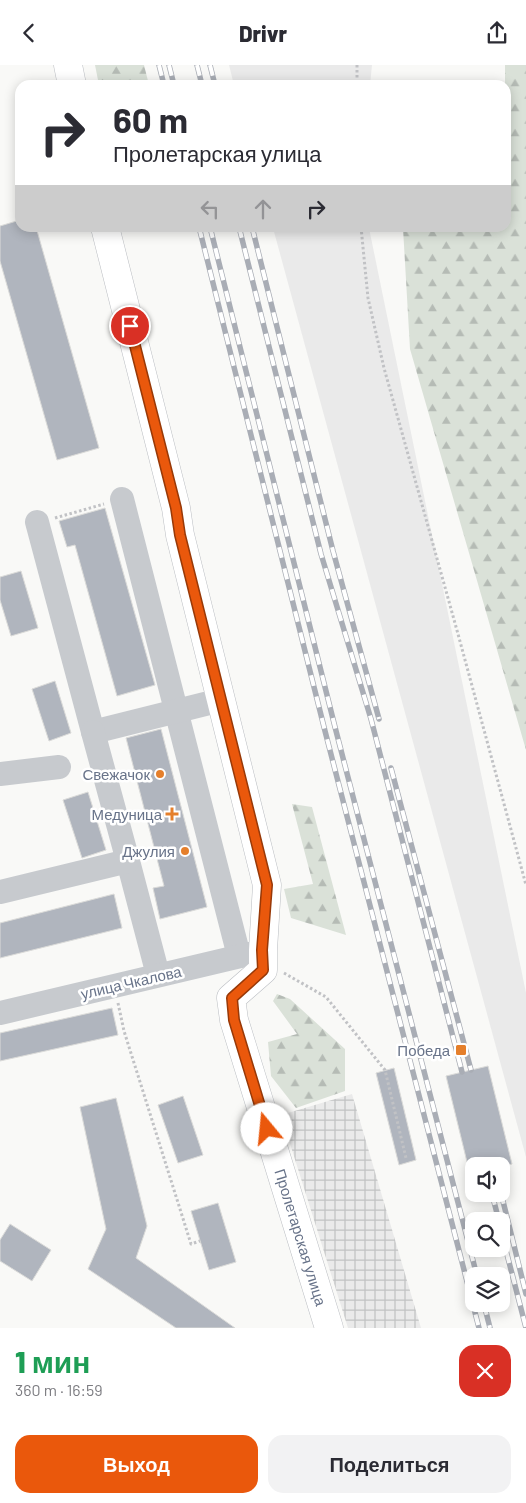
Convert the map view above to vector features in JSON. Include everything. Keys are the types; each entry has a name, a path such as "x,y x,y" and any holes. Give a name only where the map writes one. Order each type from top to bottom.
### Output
{"main road":[{"path":"68,65 71,80"},
{"name":"Пролетарская улица","path":"106,232 176,508 180,535 267,885 251,953 263,970 232,998 234,1020 329,1328"}],"street":[{"path":"122,499 176,711 251,953"},
{"path":"37,522 158,975"},
{"path":"93,732 221,700"},
{"path":"0,774 59,767"},
{"path":"0,892 128,861"},
{"name":"улица Чкалова","path":"0,1013 251,953"}],"path":[{"path":"357,65 357,80"},
{"path":"361,232 368,298 384,368 526,885"},
{"path":"37,522 122,499"},
{"path":"284,973 326,997 385,1070 406,1158"},
{"path":"113,986 124,1031 191,1244 200,1241"}],"shaded area":[{"path":"229,65 372,65 370,80 233,80"},
{"path":"274,232 370,232 526,993 526,1157"},
{"path":"352,1094 421,1328 348,1328 281,1115"}],"green space":[{"path":"95,65 144,65 148,80 98,80"},
{"path":"505,65 526,65 526,750 410,349 403,232 511,232 511,80 505,80"},
{"path":"292,804 312,807 346,935 291,918 284,889 313,884"},
{"path":"277,994 290,999 345,1049 345,1091 296,1108 271,1076 268,1042 297,1034 273,1001"}],"building":[{"path":"15,222 15,232 37,232 99,448 57,460 0,261 0,226"},
{"path":"105,508 155,685 117,696 75,545 67,547 59,521"},
{"path":"21,571 38,628 11,636 0,600 0,577"},
{"path":"55,681 71,733 49,741 32,689"},
{"path":"161,729 207,907 160,919 153,888 164,886 126,738"},
{"path":"88,792 106,850 82,858 63,800"},
{"path":"114,894 122,928 0,958 0,923"},
{"path":"112,1008 118,1035 0,1061 0,1033"},
{"path":"488,1066 512,1164 510,1165 510,1157 466,1157 446,1076"},
{"path":"394,1068 416,1160 399,1165 376,1073"},
{"path":"183,1096 203,1155 178,1163 158,1105"},
{"path":"116,1098 147,1226 136,1258 235,1328 176,1328 88,1269 106,1229 80,1107"},
{"path":"218,1203 236,1262 209,1270 191,1211"},
{"path":"10,1224 51,1250 32,1281 0,1261 0,1240"}],"railway":[{"path":"159,65 163,80"},
{"path":"169,65 173,80"},
{"path":"197,65 201,80"},
{"path":"210,65 214,80"},
{"path":"200,232 325,731 479,1328"},
{"path":"211,232 335,727 475,1267"},
{"path":"240,232 321,554 371,719 462,1072"},
{"path":"253,232 333,551 379,719"},
{"path":"391,768 471,1070"},
{"path":"494,1202 497,1212"},
{"path":"503,1202 526,1294"},
{"path":"508,1257 526,1328"},
{"path":"486,1312 490,1328"}],"place":[{"name":"Свежачок","path":"160,774"},
{"name":"Медуница","path":"172,814"},
{"name":"Джулия","path":"185,851"},
{"name":"Победа","path":"461,1050"}],"route":[{"path":"130,326 267,885 262,950 263,970 232,998 234,1020 267,1129"}]}
